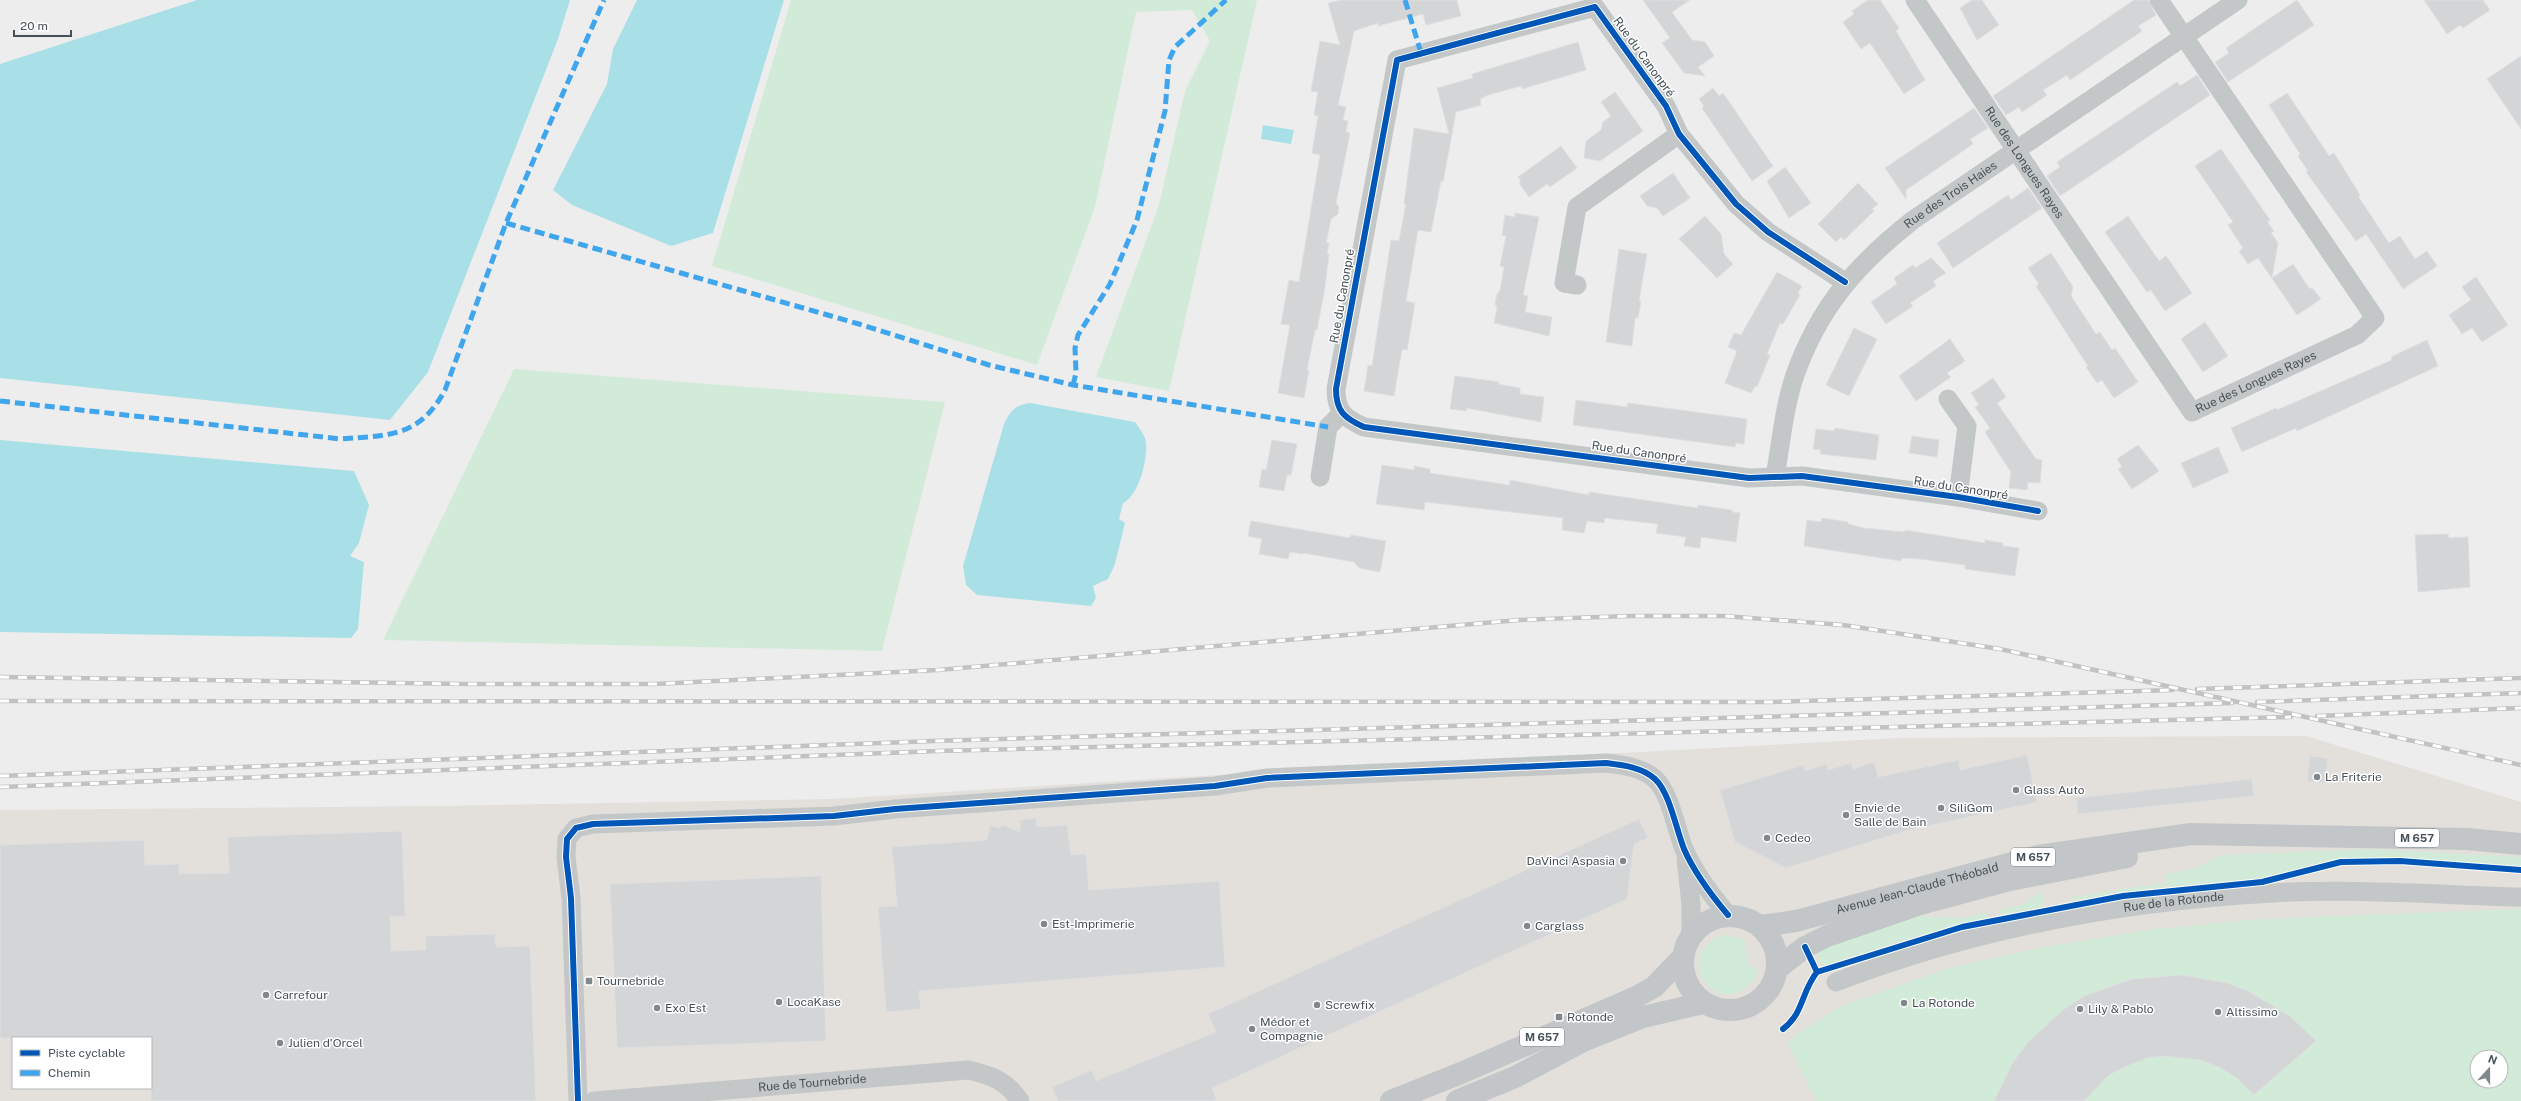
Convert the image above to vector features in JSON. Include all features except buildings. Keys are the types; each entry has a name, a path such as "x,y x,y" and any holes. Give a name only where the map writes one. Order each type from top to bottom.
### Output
{"main road":[{"name":"Avenue Jean-Claude Théobald","path":"1761,926 1796,921 2038,856 2089,847 2191,834 2467,839 2521,844"},
{"name":"Avenue Jean-Claude Théobald","path":"1778,968 1805,947 1827,936 1916,905 2010,880 2108,859 2313,836"},
{"path":"1728,915 1746,918 1761,926 1771,938 1777,952 1778,968 1774,982 1766,995 1748,1008 1725,1011 1703,1003 1691,991 1683,975 1682,958 1691,935 1707,921 1728,915"},
{"name":"M 657","path":"1391,1101 1461,1073 1636,997 1654,987 1682,958"},
{"name":"M 657","path":"1457,1101 1515,1077 1583,1041 1643,1017 1703,1003"}],"street":[{"name":"Rue des Longues Rayes","path":"1915,0 2192,412 2358,334 2375,318 2160,0"},
{"name":"Rue des Trois Haies","path":"1775,477 1795,376 1808,345 1845,282 1888,239 1913,220 2238,0"},
{"name":"Rue du Canonpré","path":"1845,282 1768,232 1736,204 1679,134 1666,106 1595,7 1397,60 1336,389 1336,402 1342,413 1352,422 1364,427 1748,478 1802,476 1958,497 2038,511"},
{"path":"1577,285 1564,283 1577,207 1679,134"},
{"name":"Rue du Canonpré","path":"1948,399 1967,426 1958,497"},
{"path":"1320,477 1328,427 1342,413"},
{"path":"578,1101 571,898 566,857 567,839 576,828 593,824 834,816 896,809 1215,786 1267,778 1583,762 1606,763 1639,770 1654,779 1664,790 1685,850 1706,885 1728,915"},
{"path":"1685,850 1690,891 1691,935"},
{"name":"Rue de la Rotonde","path":"1836,982 1883,964 1956,941 2042,923 2154,904 2273,893 2521,897"},
{"name":"Rue de Tournebride","path":"594,1101 968,1070 992,1075 1013,1090 1020,1101"}],"shaded area":[{"path":"2306,736 2521,802 2521,1101 0,1101 0,810 441,806 832,799 1267,772 1899,738"}],"green space":[{"path":"791,0 1257,0 1169,391 1096,377 1159,205 1185,91 1210,41 1192,10 1136,12 1095,207 1037,365 712,266"},
{"path":"514,369 945,402 882,651 383,640"},
{"path":"2371,849 2521,857 2521,867 2417,859 2343,858 2314,864 2273,877 2167,887 2165,874 2194,869 2222,855"},
{"path":"2164,883 2164,887 2114,894 2114,890"},
{"path":"2111,891 2112,894 2072,901 2071,897"},
{"path":"2039,893 2042,893 2044,907 2001,915 2000,910 2021,905"},
{"path":"2521,909 2521,1101 1816,1101 1787,1041 1839,1007 1949,968 2049,946 2155,929 2261,919"},
{"path":"1986,913 1987,918 1914,937 1825,965 1821,964 1816,950 1909,916 1960,918"},
{"path":"1724,935 1744,939 1749,965 1759,972 1745,988 1730,994 1717,992 1706,984 1700,971 1700,958 1707,945"}],"water":[{"path":"197,0 570,0 558,39 428,372 390,420 0,378 0,64"},
{"path":"637,0 784,0 713,233 671,246 572,205 553,190 607,84 613,49"},
{"path":"1263,125 1294,130 1291,144 1261,139"},
{"path":"1030,403 1135,422 1142,432 1146,442 1146,457 1138,485 1129,499 1123,503 1119,519 1125,523 1115,564 1108,579 1093,586 1096,598 1091,606 977,595 966,585 963,566 1004,424 1014,409 1020,405"},
{"path":"0,440 354,471 369,505 359,543 350,556 364,562 358,629 351,638 0,632"}],"railway":[{"path":"0,677 465,684 655,684 938,670 1519,620 1628,616 1724,616 1843,625 2000,649 2521,765"},
{"path":"2197,689 2521,678"},
{"path":"0,701 1769,702 2173,690"},
{"path":"2257,702 2521,693"},
{"path":"0,776 934,741 2233,703"},
{"path":"2317,716 2521,708"},
{"path":"0,787 938,751 2291,717"}],"marked path":[{"path":"0,401 341,439 388,434 413,426 425,417 435,406 445,390 506,223 604,0"},
{"path":"1073,385 1076,373 1075,348 1078,335 1110,284 1137,220 1165,111 1169,60 1175,47 1226,0"},
{"path":"1405,0 1421,53"},
{"path":"506,223 859,324 989,365 1073,385 1328,427"}],"cycle path":[{"path":"1845,282 1768,232 1736,204 1679,134 1666,106 1595,7 1397,60 1336,389 1336,397 1342,413 1346,417 1364,427 1749,478 1802,476 1958,497 2038,511"},
{"path":"578,1101 571,898 566,857 567,839 576,828 593,824 834,816 895,809 1215,786 1267,778 1606,763 1638,769 1650,775 1660,785 1669,802 1688,858 1704,884 1728,915"},
{"path":"1817,972 1962,927 2123,896 2262,882 2341,862 2400,861 2521,870"},
{"path":"1783,1029 1795,1016 1808,987 1817,972 1805,947"}],"place":[{"name":"La Friterie","path":"2317,777"},
{"name":"Glass Auto","path":"2016,790"},
{"name":"SiliGom","path":"1941,808"},
{"name":"Envie de Salle de Bain","path":"1846,815"},
{"name":"Cedeo","path":"1767,838"},
{"name":"DaVinci Aspasia","path":"1623,861"},
{"name":"Est-Imprimerie","path":"1044,924"},
{"name":"Carglass","path":"1527,926"},
{"name":"Tournebride","path":"589,981"},
{"name":"Carrefour","path":"266,995"},
{"name":"LocaKase","path":"779,1002"},
{"name":"La Rotonde","path":"1904,1003"},
{"name":"Screwfix","path":"1317,1005"},
{"name":"Exo Est","path":"657,1008"},
{"name":"Lily & Pablo","path":"2080,1009"},
{"name":"Altissimo","path":"2218,1012"},
{"name":"Rotonde","path":"1559,1017"},
{"name":"Médor et Compagnie","path":"1252,1029"},
{"name":"Julien d'Orcel","path":"280,1043"}]}
